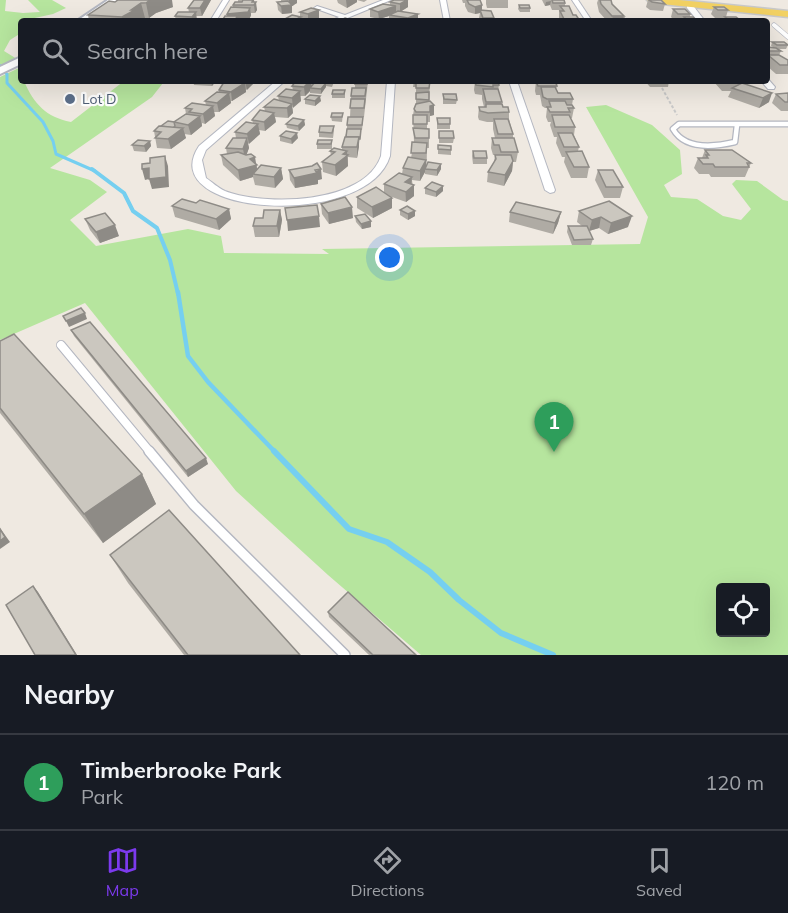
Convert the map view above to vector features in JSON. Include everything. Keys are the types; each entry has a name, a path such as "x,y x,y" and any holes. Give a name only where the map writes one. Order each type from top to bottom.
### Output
{"main road":[{"path":"652,0 788,14"}],"street":[{"path":"86,18 113,0"},
{"path":"215,18 226,0"},
{"path":"345,17 388,0"},
{"path":"443,0 446,18"},
{"path":"575,0 588,18"},
{"path":"689,4 699,18"},
{"path":"317,8 348,18"},
{"path":"0,71 18,62"},
{"path":"277,84 202,148 196,161 197,171 203,180 222,194 243,200 282,204 316,201 341,195 362,184 376,172 385,155 391,84"},
{"path":"514,84 550,190"}],"lane":[{"path":"774,25 788,37"},
{"path":"737,124 735,142 717,145 687,142 676,136 672,129 680,124 737,124 788,124"},
{"path":"61,345 194,505 345,655"}],"path":[{"path":"662,88 678,117"}],"green space":[{"path":"0,0 6,0 5,11 40,12 28,0 52,0 66,8 35,18 18,18 18,35 10,40 4,51 17,59 0,67"},
{"path":"18,68 18,84 26,84 37,103 48,113 71,122 120,84 162,84 152,97 50,168 90,180 107,192 70,220 96,246 188,229 221,236 224,253 329,254 322,249 640,244 648,217 586,107 606,105 652,125 680,150 682,174 664,185 671,197 697,199 723,216 741,220 751,209 732,184 736,180 757,181 783,200 788,201 788,655 421,655 328,575 236,491 85,303 0,340 0,77"}],"building":[{"path":"150,0 141,3 131,10 135,10 122,17 88,15 109,1"},
{"path":"194,0 205,0 200,8 188,8"},
{"path":"243,0 256,2 254,5 233,5"},
{"path":"407,0 400,4 390,2"},
{"path":"467,0 480,0 482,5 475,7"},
{"path":"552,0 564,0 565,3 553,3"},
{"path":"600,0 611,0 624,16 612,16"},
{"path":"649,0 661,0 665,4 652,2"},
{"path":"288,1 292,5 281,6 277,2"},
{"path":"383,4 396,6 378,12 370,9"},
{"path":"519,5 529,5 530,8 520,8"},
{"path":"560,6 569,6 573,15 578,18 564,18 560,11 564,11"},
{"path":"231,7 250,8 248,12 227,14"},
{"path":"714,7 724,7 728,10 718,10"},
{"path":"311,8 319,10 308,14 300,12"},
{"path":"673,9 685,9 690,14 678,14"},
{"path":"480,10 491,11 494,18 483,18"},
{"path":"398,11 418,14 408,18 389,15"},
{"path":"178,12 196,12 192,17 175,16"},
{"path":"292,15 301,17 299,18 287,18"},
{"path":"225,16 237,16 236,18 224,18"},
{"path":"772,42 784,42 788,45 777,45"},
{"path":"770,47 776,48 781,51 770,51"},
{"path":"770,55 779,55 788,60 788,65 780,65"},
{"path":"223,84 243,84 231,92 219,90"},
{"path":"294,84 307,84 304,87 292,86"},
{"path":"313,84 325,84 321,89 310,88"},
{"path":"416,84 430,84 429,88 416,88"},
{"path":"476,84 499,85 493,85 493,87"},
{"path":"537,84 556,84 557,86 538,86"},
{"path":"745,84 772,93 763,98 732,88"},
{"path":"541,87 555,87 558,93 570,93 573,99 547,99 543,97"},
{"path":"352,88 366,88 365,96 351,96"},
{"path":"286,89 300,91 292,98 278,96"},
{"path":"483,89 498,89 502,102 486,102"},
{"path":"333,90 345,90 344,94 332,94"},
{"path":"217,92 229,93 217,103 205,101"},
{"path":"429,92 429,100 416,99 416,93"},
{"path":"788,93 788,102 776,94"},
{"path":"443,94 456,94 457,100 444,99"},
{"path":"310,95 320,96 315,101 305,99"},
{"path":"274,99 292,104 287,108 264,107"},
{"path":"351,99 365,99 364,108 350,108"},
{"path":"430,101 434,105 430,106 430,112 416,112 414,109 416,104"},
{"path":"549,101 565,101 567,105 572,105 574,108 568,108 570,112 550,112 547,107 551,107"},
{"path":"192,103 213,106 203,114 189,112 192,109 185,108"},
{"path":"486,104 502,104 503,107 508,107 509,112 480,111 479,107 486,107"},
{"path":"260,110 274,113 264,122 252,120"},
{"path":"332,113 343,113 342,117 331,117"},
{"path":"186,114 200,116 188,125 174,122"},
{"path":"413,115 427,115 427,124 413,124"},
{"path":"552,115 569,115 575,127 555,127"},
{"path":"348,117 363,117 362,125 347,125"},
{"path":"293,118 304,120 298,126 286,124"},
{"path":"437,118 450,118 450,124 438,124"},
{"path":"494,119 508,119 513,134 498,134"},
{"path":"168,121 174,122 173,128 161,126"},
{"path":"246,122 258,124 247,134 235,132"},
{"path":"159,126 183,128 168,139 155,138 161,132 154,131"},
{"path":"320,126 334,126 332,133 319,132"},
{"path":"413,128 429,129 429,138 415,138"},
{"path":"347,129 361,129 360,139 359,137 346,137"},
{"path":"286,131 297,133 291,139 280,136"},
{"path":"439,131 453,131 454,138 439,138"},
{"path":"558,133 572,133 579,147 564,147"},
{"path":"345,137 359,137 357,147 342,147"},
{"path":"233,138 247,138 243,149 226,148"},
{"path":"492,138 514,138 518,152 501,152 499,145 494,145"},
{"path":"138,140 150,141 144,146 132,145"},
{"path":"318,140 332,140 331,144 317,144"},
{"path":"412,142 427,143 426,153 411,153"},
{"path":"438,145 451,146 451,150 438,149"},
{"path":"334,148 347,151 343,154 348,155 335,165 322,162 335,152 330,151"},
{"path":"705,150 732,150 751,163 747,163 749,167 715,167 713,164 703,164 698,158 708,158 706,155 709,155"},
{"path":"473,151 486,151 487,158 474,158"},
{"path":"582,151 589,167 574,167 566,152"},
{"path":"238,152 251,154 255,157 250,159 257,165 238,170 221,155"},
{"path":"495,155 511,155 513,161 505,175 488,172 496,159"},
{"path":"165,156 166,177 149,179 149,168 142,169 142,164 150,163 150,158"},
{"path":"408,157 426,160 420,171 403,168"},
{"path":"428,162 441,164 437,170 425,169"},
{"path":"317,163 321,169 315,170 317,173 294,178 289,170 312,166"},
{"path":"261,165 281,168 274,177 253,174"},
{"path":"598,170 613,170 623,187 606,187"},
{"path":"399,173 412,177 405,182 414,185 406,192 384,184"},
{"path":"432,182 443,186 436,192 425,188"},
{"path":"376,187 392,198 372,207 357,197"},
{"path":"345,197 352,207 328,213 321,204"},
{"path":"182,199 196,203 200,200 229,209 216,219 172,206"},
{"path":"609,201 632,216 611,223 601,217 592,220 579,211"},
{"path":"516,202 561,212 555,223 510,212"},
{"path":"317,205 319,216 287,220 285,208"},
{"path":"407,206 415,211 408,214 400,210"},
{"path":"264,210 280,210 277,226 253,226 255,218 263,218"},
{"path":"105,213 115,225 96,232 85,219"},
{"path":"365,214 371,221 361,224 355,216"},
{"path":"568,226 587,226 593,239 574,240"},
{"path":"81,308 85,313 66,321 63,316"},
{"path":"90,322 206,458 186,471 71,330"},
{"path":"14,334 142,474 84,514 0,408 0,341"},
{"path":"169,510 300,655 188,655 110,555"},
{"path":"0,529 5,537 0,541"},
{"path":"33,586 76,655 35,655 6,605"},
{"path":"348,592 416,655 373,655 328,612"}],"waterway":[{"path":"0,65 7,75"},
{"path":"7,75 7,83 43,122 53,141 56,154 94,171"},
{"path":"94,171 124,193 133,211 157,228 170,260 178,294"},
{"path":"178,292 188,356 208,382 275,452"},
{"path":"274,451 349,529 387,542 430,572 459,600 501,633 553,655"}],"place":[{"name":"Lot D","path":"70,99"},
{"name":"Timberbrooke Park","path":"554,452"}]}
